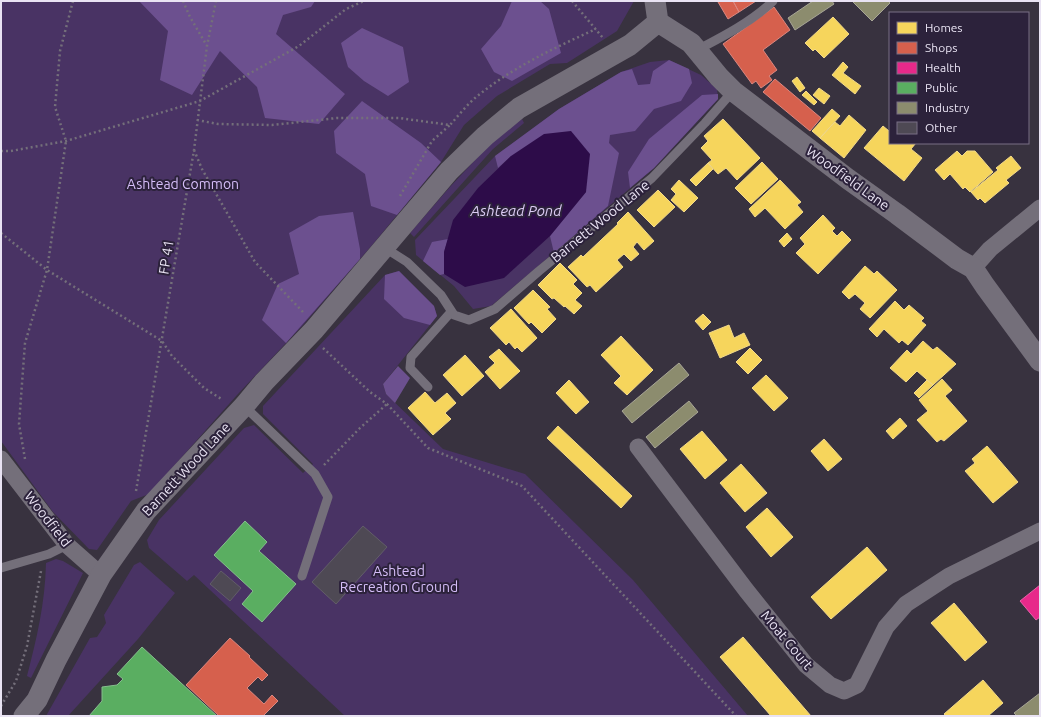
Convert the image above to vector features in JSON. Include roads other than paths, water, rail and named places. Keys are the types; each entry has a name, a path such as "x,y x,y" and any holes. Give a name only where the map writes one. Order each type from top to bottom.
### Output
{"street":[{"path":"655,1 658,22"},
{"name":"Woodfield Lane","path":"658,22 691,43 719,77 733,91 848,179 957,259 973,268 1040,361"},
{"name":"Barnett Wood Lane","path":"24,716 36,700 101,575 146,512 244,406 264,382 310,335 449,171 485,136 519,108 630,46 658,22"},
{"path":"973,268 990,249 1040,208"},
{"name":"Moat Court","path":"638,447 746,590 806,665 830,685 844,691 857,685 886,627 906,604 949,576 1040,531"},
{"name":"Woodfield","path":"1,459 67,545 101,575"}],"lane":[{"path":"697,50 722,37 773,1"},
{"name":"Barnett Wood Lane","path":"451,312 454,315 469,320 495,309 652,178 705,123 733,91"},
{"path":"385,248 407,262 441,295 451,312 412,357 410,368 428,387"},
{"path":"244,406 315,474 328,497 302,576"},
{"path":"1,568 49,554 67,545"}],"water":[{"name":"Ashtead Pond","path":"571,131 590,154 586,192 550,236 504,278 465,287 444,274 444,252 453,220 478,188 511,156 544,134"}],"park label":[{"name":"Ashtead Common","path":"183,184"},
{"name":"Ashtead Recreation Ground","path":"399,580"}]}
